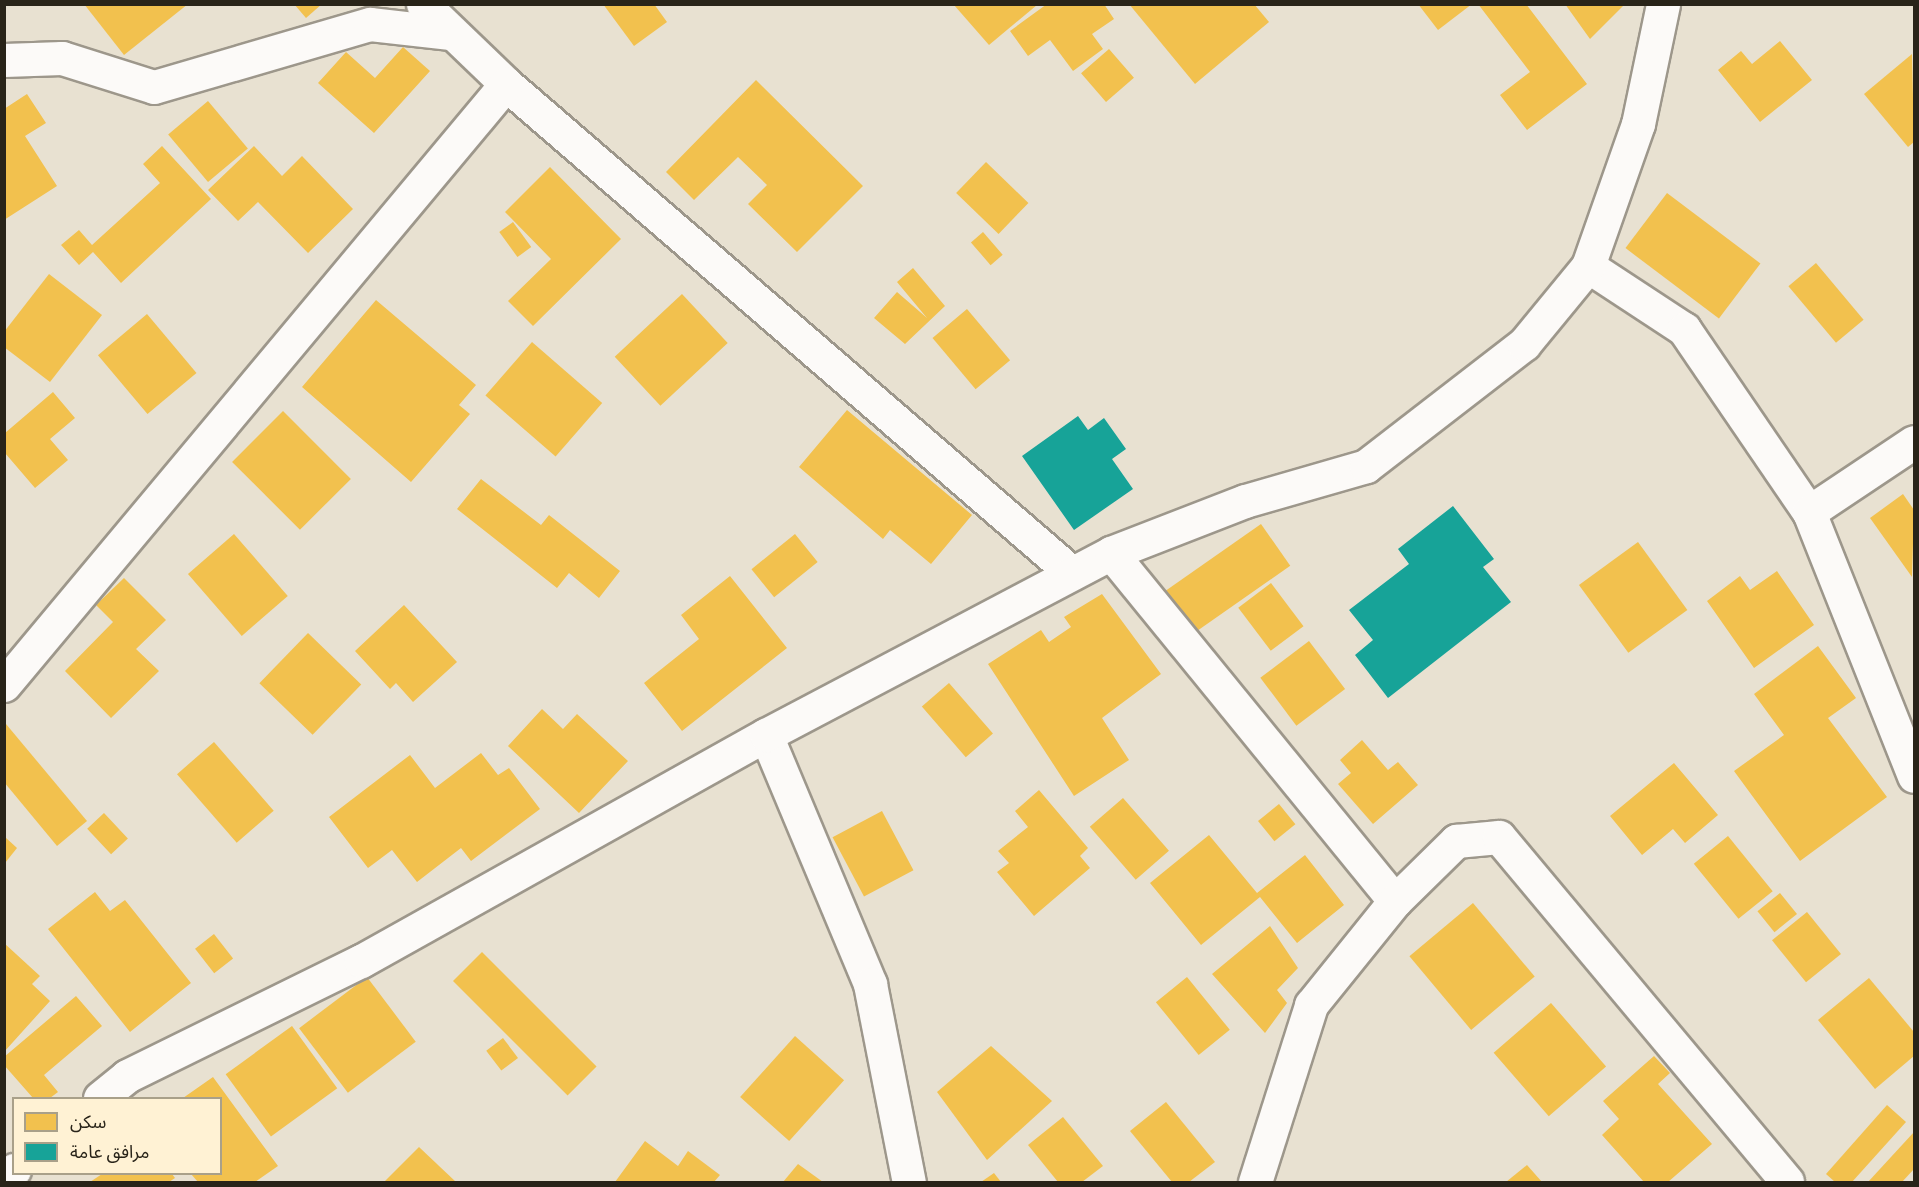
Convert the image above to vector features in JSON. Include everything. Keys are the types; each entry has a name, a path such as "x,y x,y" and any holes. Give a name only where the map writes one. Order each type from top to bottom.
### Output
{"street":[{"path":"423,4 450,33 506,84 1072,573"},
{"path":"101,1097 127,1076 361,961 766,735 1111,553 1245,501 1366,466 1524,344 1588,266 1638,124 1663,4"},
{"path":"4,60 62,58 154,87 370,24 450,33"},
{"path":"4,685 506,84"},
{"path":"1588,266 1684,329 1809,512 1914,776"},
{"path":"1809,512 1914,442"},
{"path":"1111,553 1395,902"},
{"path":"766,735 870,984 909,1182"},
{"path":"1256,1182 1311,1005 1395,902 1456,841 1499,837 1787,1182"}],"building: سكن":[{"path":"84,4 188,4 124,55"},
{"path":"294,4 322,4 306,18"},
{"path":"603,4 654,4 667,22 634,46"},
{"path":"1047,4 1104,4 1114,19 1092,34 1103,49 1073,71 1050,40 1028,56 1010,31"},
{"path":"1129,4 1254,4 1269,22 1195,84"},
{"path":"1418,4 1472,4 1438,30"},
{"path":"1478,4 1526,4 1587,84 1527,130 1500,95 1530,72"},
{"path":"1565,4 1625,4 1590,39"},
{"path":"954,5 1037,5 989,45"},
{"path":"1780,41 1812,80 1760,122 1718,70 1741,51 1752,64"},
{"path":"403,47 430,71 374,133 318,83 346,52 375,78"},
{"path":"1109,49 1134,78 1106,102 1081,73"},
{"path":"1912,54 1914,142 1908,147 1864,94"},
{"path":"756,80 863,186 797,252 748,204 767,185 738,157 694,200 666,172"},
{"path":"27,94 46,123 25,136 57,186 4,220 4,109"},
{"path":"208,101 248,148 208,182 168,134"},
{"path":"162,146 211,199 121,283 93,252 79,265 61,245 79,230 92,245 160,183 143,164"},
{"path":"254,146 282,176 302,156 353,209 308,253 258,202 238,221 208,190"},
{"path":"986,162 1028,203 999,234 956,193"},
{"path":"550,167 621,239 533,326 508,301 551,259 505,212"},
{"path":"1667,193 1760,263 1719,319 1625,248"},
{"path":"513,222 531,247 517,257 499,232"},
{"path":"983,232 1003,255 991,265 971,242"},
{"path":"1816,263 1864,320 1836,343 1788,286"},
{"path":"913,268 945,306 905,344 874,318 897,292 927,318 897,282"},
{"path":"49,274 102,315 50,382 4,347 4,332"},
{"path":"682,294 728,343 660,406 615,357"},
{"path":"376,300 476,385 459,405 470,414 411,482 302,387"},
{"path":"967,309 1010,360 976,389 933,338"},
{"path":"147,314 196,373 147,414 98,355"},
{"path":"532,342 602,403 556,457 485,396"},
{"path":"53,392 75,418 50,439 68,460 35,488 5,453 5,433"},
{"path":"847,410 972,515 931,564 890,530 883,539 799,467"},
{"path":"283,411 351,479 300,530 232,462"},
{"path":"481,479 541,525 549,515 620,571 599,598 569,573 557,588 457,509"},
{"path":"1903,494 1914,510 1912,577 1870,518"},
{"path":"1261,524 1290,566 1195,632 1166,591"},
{"path":"234,534 288,596 242,636 188,574"},
{"path":"795,534 818,562 774,597 751,569"},
{"path":"1638,542 1687,610 1628,653 1579,585"},
{"path":"1777,571 1814,625 1754,668 1707,601 1740,576 1750,590"},
{"path":"730,576 787,648 682,731 644,683 699,639 681,615"},
{"path":"124,578 166,620 136,649 159,671 111,718 65,671 113,622 96,605"},
{"path":"1271,583 1303,626 1271,651 1238,608"},
{"path":"1102,594 1161,674 1102,718 1129,760 1074,796 988,664 1041,630 1049,642 1071,627 1064,617"},
{"path":"404,605 457,662 413,702 396,683 390,689 355,651"},
{"path":"308,633 361,684 313,735 259,683"},
{"path":"1309,641 1345,689 1296,726 1260,678"},
{"path":"1818,646 1856,698 1828,718 1887,797 1800,861 1734,771 1784,735 1754,694"},
{"path":"949,683 993,734 966,757 922,707"},
{"path":"542,709 563,729 577,714 628,761 579,813 508,746"},
{"path":"6,724 87,821 57,846 4,782"},
{"path":"1362,740 1388,770 1398,762 1418,785 1373,824 1338,784 1351,773 1340,760"},
{"path":"214,742 274,811 237,843 177,774"},
{"path":"481,753 498,775 509,768 540,809 471,861 461,848 417,882 392,850 368,868 329,817 410,755 435,788"},
{"path":"1674,763 1718,815 1685,843 1673,829 1642,855 1610,816"},
{"path":"1039,790 1088,848 1080,856 1090,868 1034,916 997,872 1009,863 998,851 1028,827 1015,811"},
{"path":"1123,798 1169,851 1136,880 1090,827"},
{"path":"1279,804 1295,824 1274,841 1258,821"},
{"path":"882,811 913,870 864,896 833,837"},
{"path":"104,813 128,839 111,854 87,829"},
{"path":"1209,835 1257,893 1305,855 1344,905 1297,943 1260,897 1201,945 1150,883"},
{"path":"1728,836 1773,891 1738,919 1694,864"},
{"path":"5,837 17,848 5,863"},
{"path":"95,892 110,911 125,900 191,983 130,1032 48,929"},
{"path":"1780,893 1797,914 1774,932 1757,911"},
{"path":"1473,903 1535,977 1471,1030 1409,956"},
{"path":"1807,912 1841,954 1806,982 1772,940"},
{"path":"1270,926 1298,968 1277,990 1287,1003 1265,1033 1212,974"},
{"path":"214,934 233,958 214,973 195,949"},
{"path":"4,943 40,976 32,984 50,1001 4,1052"},
{"path":"482,952 597,1067 568,1096 453,981"},
{"path":"367,977 416,1042 348,1093 299,1028"},
{"path":"1187,977 1230,1030 1199,1055 1156,1002"},
{"path":"1869,978 1914,1032 1914,1056 1875,1089 1818,1020"},
{"path":"76,996 102,1026 44,1075 58,1092 51,1097 32,1097 4,1065 4,1057"},
{"path":"1551,1003 1606,1066 1549,1116 1494,1053"},
{"path":"292,1026 337,1088 271,1136 226,1074"},
{"path":"795,1036 844,1080 789,1141 740,1097"},
{"path":"503,1038 518,1058 501,1071 486,1051"},
{"path":"991,1046 1052,1101 987,1160 937,1092"},
{"path":"1654,1056 1670,1073 1658,1084 1712,1144 1668,1182 1644,1182 1602,1135 1619,1119 1603,1101"},
{"path":"213,1077 278,1166 255,1182 198,1182 192,1175 222,1175 222,1097 184,1097"},
{"path":"1166,1102 1215,1162 1189,1182 1172,1182 1130,1131"},
{"path":"1887,1105 1906,1122 1852,1182 1835,1182 1826,1174"},
{"path":"1063,1117 1103,1166 1082,1182 1058,1182 1028,1145"},
{"path":"1914,1132 1914,1169 1902,1182 1868,1182"},
{"path":"645,1141 678,1166 688,1151 720,1175 714,1182 615,1182"},
{"path":"419,1147 456,1182 384,1182"},
{"path":"798,1164 823,1182 783,1182"},
{"path":"1527,1165 1542,1182 1506,1182"},
{"path":"994,1173 1001,1182 981,1182"},
{"path":"100,1175 173,1175 175,1178 169,1182 90,1182"}],"building: مرافق عامة":[{"path":"1078,416 1088,430 1104,418 1126,449 1112,459 1133,489 1074,530 1022,456"},
{"path":"1453,506 1494,559 1483,567 1511,602 1388,698 1355,655 1373,640 1349,610 1409,564 1398,549"}]}
